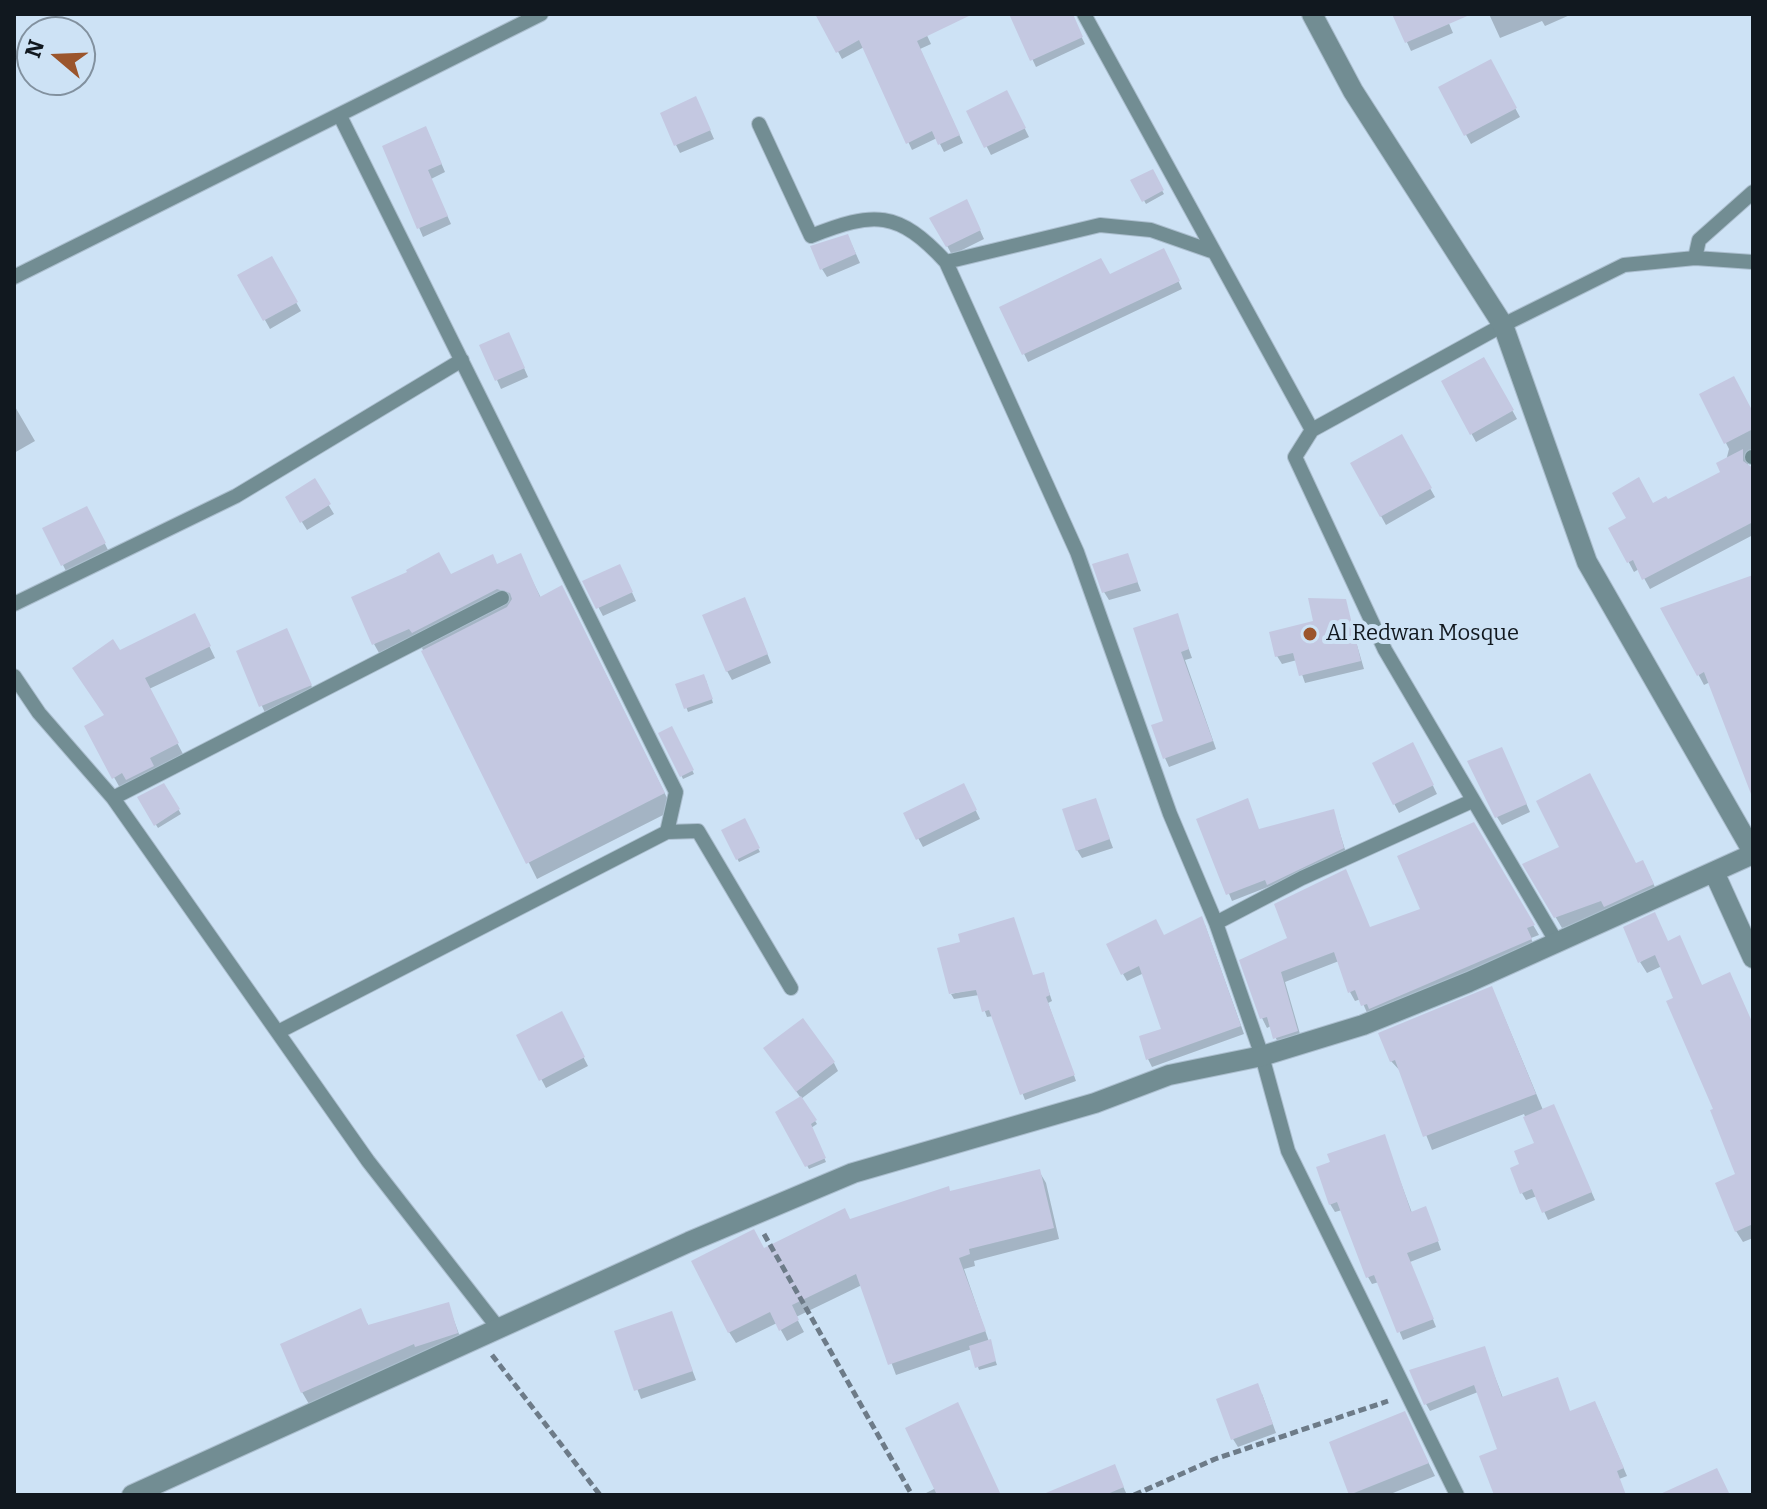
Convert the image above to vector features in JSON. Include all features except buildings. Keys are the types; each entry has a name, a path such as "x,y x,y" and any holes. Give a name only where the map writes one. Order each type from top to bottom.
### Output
{"street":[{"path":"132,1495 853,1173 1095,1103 1169,1075 1262,1056 1363,1025 1753,853 1587,562 1503,325 1353,91 1312,14"},
{"path":"1714,872 1753,958"}],"lane":[{"path":"14,277 192,185 340,116 541,14"},
{"path":"1084,14 1312,430"},
{"path":"340,116 676,792 667,832"},
{"path":"759,124 811,236 857,218 898,222 923,236 946,262 1077,552 1170,814 1216,923 1262,1056 1288,1151 1457,1495"},
{"path":"1695,258 1699,240 1753,192"},
{"path":"946,262 1100,225 1151,230 1214,252"},
{"path":"1556,941 1385,650 1295,457 1312,430 1503,325 1624,265 1695,258 1753,262"},
{"path":"14,604 236,496 462,360"},
{"path":"113,798 502,598"},
{"path":"14,676 39,713 113,798 368,1161 499,1329"},
{"path":"1216,923 1302,878 1472,801"},
{"path":"278,1032 667,832 698,831 791,988"}],"path":[{"path":"754,1216 912,1495"},
{"path":"480,1338 600,1495"},
{"path":"1134,1495 1215,1459 1408,1395"}],"place":[{"name":"Al Redwan Mosque","path":"1310,634"}]}
